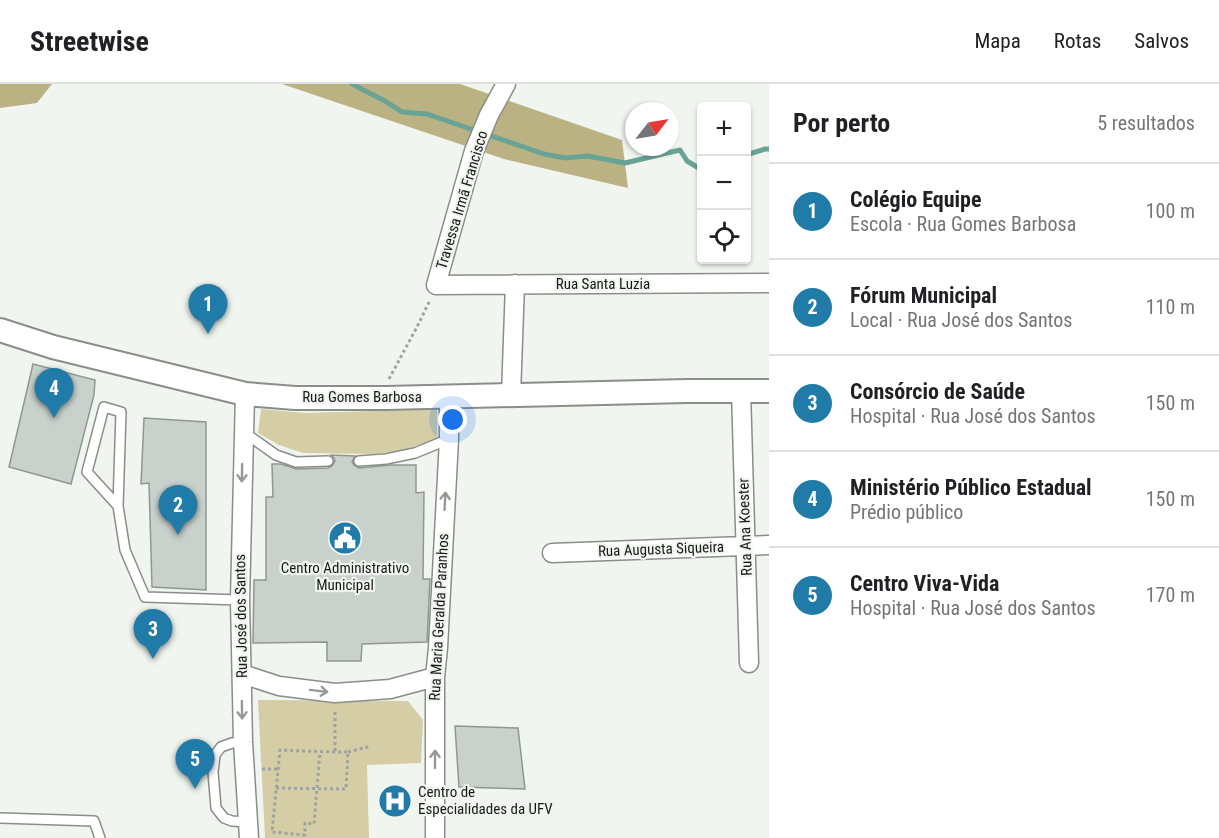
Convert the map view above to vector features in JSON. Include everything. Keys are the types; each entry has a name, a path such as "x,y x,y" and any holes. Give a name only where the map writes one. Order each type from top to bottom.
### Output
{"street":[{"name":"Travessa Irmã Francisco","path":"436,285 474,151 489,115 506,84"},
{"name":"Rua Santa Luzia","path":"436,285 769,283"},
{"path":"511,395 515,284"},
{"name":"Rua Gomes Barbosa","path":"0,330 53,347 244,394 295,398 386,398 769,391"},
{"name":"Rua Ana Koester","path":"741,391 749,663"},
{"name":"Rua José dos Santos","path":"244,394 240,600 243,742 248,830"},
{"name":"Rua Maria Geralda Paranhos","path":"435,838 435,677 449,439 449,396"},
{"name":"Rua Augusta Siqueira","path":"552,553 769,545"},
{"path":"242,674 279,686 335,693 390,689 435,677"}],"lane":[{"path":"117,506 87,472 104,407 121,412 117,506 124,550 145,597 240,600"},
{"path":"243,432 276,455 296,462 328,461"},
{"path":"359,461 386,459 415,453 449,439"},
{"path":"243,742 232,742 220,747 215,755 213,772 216,808 224,818 248,830"},
{"path":"0,818 94,821 100,838"}],"path":[{"path":"386,398 387,382 418,325 436,285"},
{"path":"335,693 335,752"},
{"path":"320,752 314,824 305,823 305,836 272,832 280,750 348,752 371,746"},
{"path":"276,788 346,789 348,752"}],"shaded area":[{"path":"0,84 52,84 37,103 0,108"},
{"path":"282,84 460,84 622,140 628,188 504,159"},
{"path":"261,409 305,413 437,409 437,439 404,450 374,454 303,453 279,445 258,433"},
{"path":"258,700 408,701 423,720 421,763 367,765 369,838 265,838"}],"building":[{"path":"33,364 95,380 94,395 71,484 9,467"},
{"path":"144,418 206,422 206,590 152,587 149,483 141,484"},
{"name":"Centro Administrativo Municipal","path":"331,455 355,456 352,462 359,468 416,465 416,493 424,492 423,579 430,579 427,642 362,644 361,661 327,661 327,642 253,643 254,580 266,580 266,497 273,497 272,464 281,464 296,469 328,468 335,461"},
{"path":"455,726 518,728 525,789 459,787"}],"waterway":[{"path":"352,84 402,112 427,114 544,154 565,158 588,156 625,163 680,150 687,161 697,167"},
{"path":"751,153 769,149"}],"place":[{"name":"Colégio Equipe","path":"208,334"},
{"name":"Ministério Público Estadual","path":"54,418"},
{"name":"Fórum Municipal","path":"178,535"},
{"name":"Centro Administrativo Municipal","path":"345,538"},
{"name":"Consórcio de Saúde","path":"153,659"},
{"name":"Centro Viva-Vida","path":"195,789"},
{"name":"Centro de Especialidades da UFV","path":"395,801"}]}
